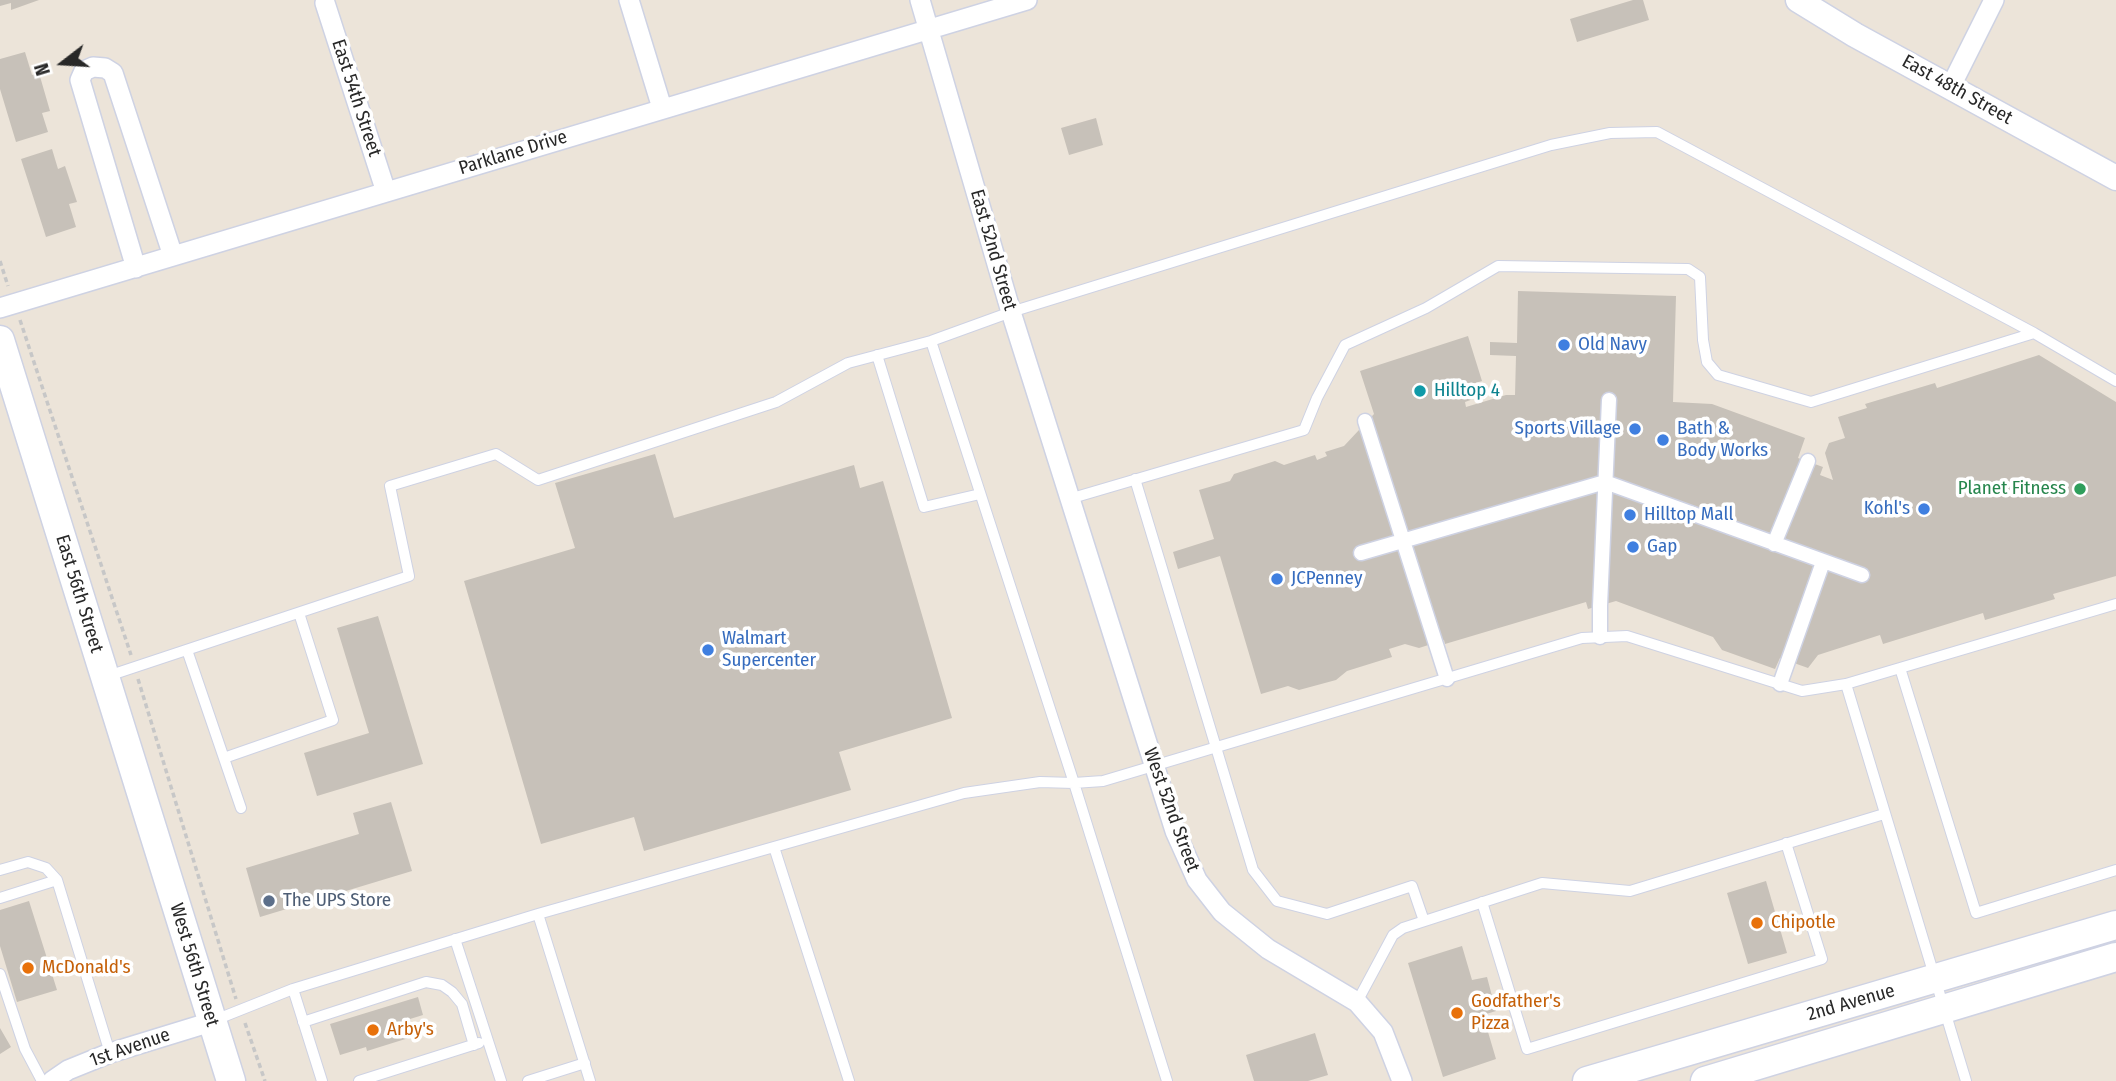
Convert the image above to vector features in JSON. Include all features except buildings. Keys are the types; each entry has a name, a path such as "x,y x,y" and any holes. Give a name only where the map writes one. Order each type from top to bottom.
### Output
{"main road":[{"name":"East 56th Street","path":"0,340 159,848"},
{"name":"West 56th Street","path":"159,848 231,1081"},
{"name":"2nd Avenue","path":"1587,1081 2116,925"},
{"name":"2nd Avenue","path":"1705,1081 2116,957"}],"street":[{"path":"629,0 662,108"},
{"name":"East 52nd Street","path":"920,0 1069,499"},
{"name":"Parklane Drive","path":"0,308 1027,0"},
{"name":"East 48th Street","path":"1798,0 1855,35 2116,178"},
{"path":"1951,86 1994,0"},
{"name":"East 54th Street","path":"325,3 386,192"},
{"path":"136,268 80,80 84,71 93,67 105,68 113,73 173,256"},
{"path":"1601,637 1609,400"},
{"path":"1364,421 1447,679"},
{"path":"1774,544 1808,461"},
{"path":"1361,553 1605,482 1862,575"},
{"name":"West 52nd Street","path":"1069,499 1175,831 1197,880 1222,912 1268,949 1357,1002 1383,1032 1402,1081"},
{"path":"1780,684 1823,562"},
{"name":"1st Avenue","path":"52,1081 68,1070 110,1053 211,1021"}],"lane":[{"path":"105,677 410,576 390,486 496,454 538,480 776,402 848,363 931,341 1011,312 1551,145 1610,133 1657,132 2034,333 2116,382"},
{"path":"1069,499 1304,430 1317,398 1345,345 1426,308 1498,266 1688,269 1700,276 1703,340 1707,362 1718,375 1811,402 2034,333"},
{"path":"931,341 1167,1081"},
{"path":"877,355 924,507 980,494"},
{"path":"1135,480 1253,870 1278,901 1327,914 1412,886 1424,921"},
{"path":"211,1021 241,1012 293,989 455,939 964,793 1040,782 1102,781 1583,638 1627,636 1802,691 1846,684 2116,604"},
{"path":"224,758 333,720 299,613"},
{"path":"187,650 241,808"},
{"path":"1900,668 1976,914 2116,870"},
{"path":"1846,684 1966,1081"},
{"path":"1357,1002 1393,935 1403,928 1542,883 1630,891 1884,814"},
{"path":"1482,902 1527,1049 1822,959 1786,843"},
{"path":"774,847 849,1081"},
{"path":"0,870 28,862 46,868 57,880 110,1053"},
{"path":"0,898 57,880"},
{"path":"538,914 590,1081"},
{"path":"455,939 501,1081"},
{"path":"0,974 25,1049 42,1081"},
{"path":"303,1022 426,982 442,985 462,1004 474,1045"},
{"path":"293,989 322,1081"},
{"path":"359,1081 488,1041"},
{"path":"528,1081 585,1063"}],"place":[{"name":"Old Navy","path":"1564,345"},
{"name":"Hilltop 4","path":"1420,391"},
{"name":"Sports Village","path":"1635,429"},
{"name":"Bath & Body Works","path":"1663,440"},
{"name":"Planet Fitness","path":"2080,489"},
{"name":"Kohl's","path":"1924,509"},
{"name":"Hilltop Mall","path":"1630,515"},
{"name":"Gap","path":"1633,547"},
{"name":"JCPenney","path":"1277,579"},
{"name":"Walmart Supercenter","path":"708,650"},
{"name":"The UPS Store","path":"269,901"},
{"name":"Chipotle","path":"1757,923"},
{"name":"McDonald's","path":"28,968"},
{"name":"Godfather's Pizza","path":"1457,1013"},
{"name":"Arby's","path":"373,1030"}]}
